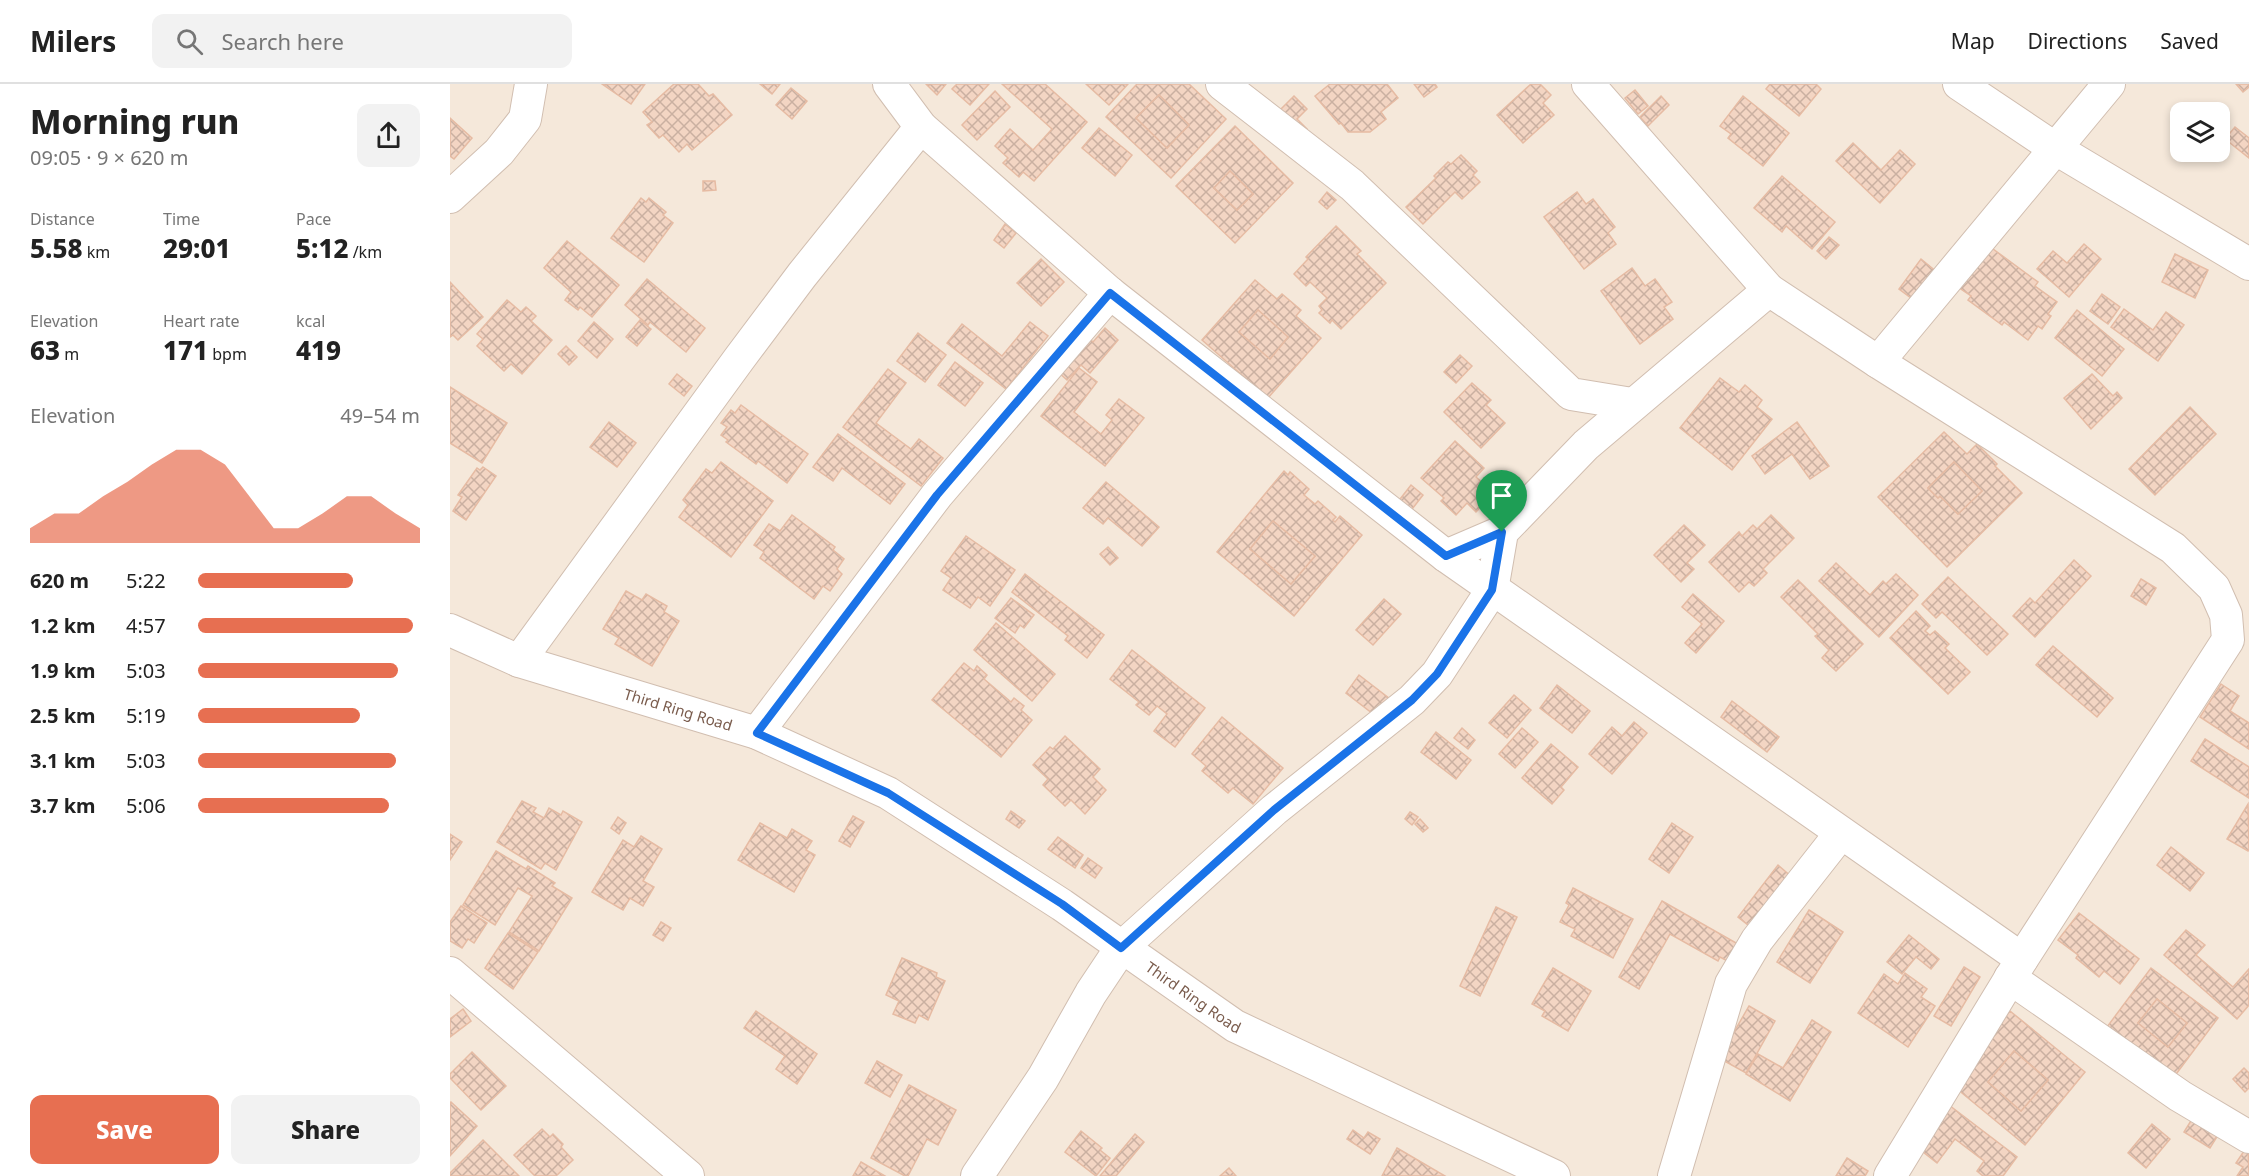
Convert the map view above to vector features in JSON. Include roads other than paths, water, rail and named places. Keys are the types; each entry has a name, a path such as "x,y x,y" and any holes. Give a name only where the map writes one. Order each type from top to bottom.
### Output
{"street":[{"path":"889,84 921,127 1110,293 1446,556 1840,833 2180,1096 2249,1137"},
{"path":"1222,84 1352,186 1571,394 1586,445"},
{"path":"1588,84 1769,290 1878,362 2173,548 2214,588 2226,615 2228,640 2016,969 1890,1176"},
{"path":"1959,84 2056,149 2249,264"},
{"path":"1878,362 2109,84"},
{"path":"450,197 500,152 525,119 527,86"},
{"path":"519,661 739,359 921,127"},
{"path":"1446,556 1502,532 1586,445 1769,290"},
{"path":"757,733 937,495 1110,293"},
{"path":"1571,394 1632,404"},
{"path":"977,1176 1043,1078 1091,993 1121,948 1274,810 1412,700 1437,674 1492,590 1502,532"},
{"name":"Third Ring Road","path":"450,630 519,661 757,733 888,793 1062,904 1121,948 1235,1026 1554,1176"},
{"path":"1674,1176 1731,984 1756,940 1840,833"},
{"path":"450,973 688,1176"}]}
